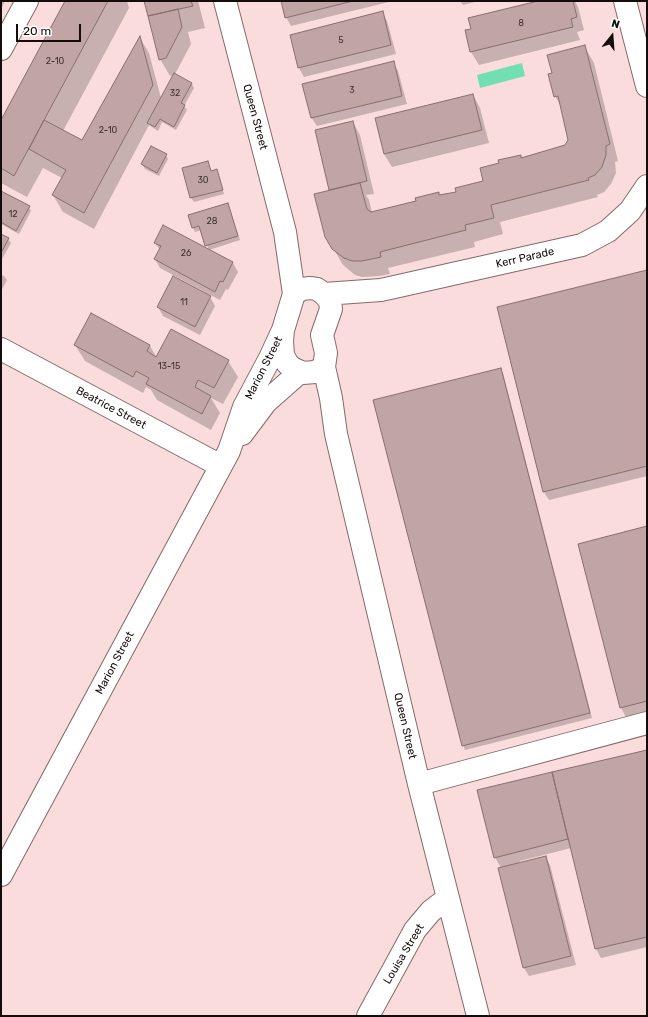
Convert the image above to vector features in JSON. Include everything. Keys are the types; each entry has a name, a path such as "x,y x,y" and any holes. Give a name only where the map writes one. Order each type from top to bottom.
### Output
{"street":[{"path":"1,49 27,1"},
{"name":"Queen Street","path":"225,1 285,232 309,292 330,301 331,309 322,335 326,353 309,371 331,398 336,434 419,784 478,1016"},
{"path":"625,1 647,86"},
{"name":"Kerr Parade","path":"309,292 381,290 582,245 608,231 630,211 647,186"},
{"name":"Kerr Parade","path":"328,318 347,305 381,290"},
{"path":"309,292 283,330 283,355 287,363 292,368 309,371"},
{"name":"Marion Street","path":"225,459 244,407 283,330"},
{"name":"Beatrice Street","path":"1,349 225,459"},
{"name":"Marion Street","path":"1,875 225,459 266,402 309,371"},
{"path":"419,784 647,723"},
{"name":"Louisa Street","path":"368,1016 415,930 431,911 448,898"}],"shaded area":[{"path":"522,63 525,76 480,88 477,75"}],"building":[{"path":"65,1 108,1 14,176 1,168 1,120"},
{"path":"144,1 191,1 193,6 148,16"},
{"path":"281,1 353,1 285,18"},
{"path":"538,1 573,1 577,17 571,19 573,27 470,52 465,30 471,29 468,18"},
{"path":"178,9 182,27 166,58 159,60 148,16"},
{"path":"383,11 391,45 298,68 290,35"},
{"path":"140,36 153,85 84,213 52,195 66,170 29,149 44,120 82,140"},
{"path":"585,45 610,144 606,146 606,155 602,167 595,175 588,178 589,180 491,205 494,218 465,225 466,230 380,252 381,257 362,261 352,261 344,258 332,249 325,237 314,194 360,183 367,209 371,212 416,201 415,198 439,192 439,195 456,192 455,188 483,181 480,168 499,163 498,160 521,155 521,158 565,145 568,140 558,96 554,97 548,74 552,73 547,55"},
{"path":"394,61 402,96 311,118 302,84"},
{"path":"174,73 192,83 181,103 185,105 174,127 160,119 155,127 147,123"},
{"path":"473,94 482,130 384,154 375,118"},
{"path":"353,121 367,181 329,190 315,130"},
{"path":"151,146 167,154 157,173 141,164"},
{"path":"208,161 211,171 217,169 223,190 190,198 182,168"},
{"path":"1,191 30,206 16,231 1,222"},
{"path":"228,203 238,236 205,246 199,226 192,228 188,215"},
{"path":"163,225 233,262 223,282 220,281 215,292 154,259 161,246 154,243"},
{"path":"1,234 9,238 1,253"},
{"path":"647,270 647,466 543,492 497,307"},
{"path":"173,276 211,296 195,327 157,307"},
{"path":"91,313 150,345 147,351 156,357 171,329 229,360 214,388 198,380 195,387 211,396 202,414 146,384 149,378 136,371 133,377 74,345"},
{"path":"501,368 590,713 462,746 373,400"},
{"path":"647,526 647,701 620,708 578,544"},
{"path":"647,750 647,937 595,949 552,772"},
{"path":"552,772 568,839 494,858 477,790"},
{"path":"546,856 571,956 523,968 498,868"}]}
